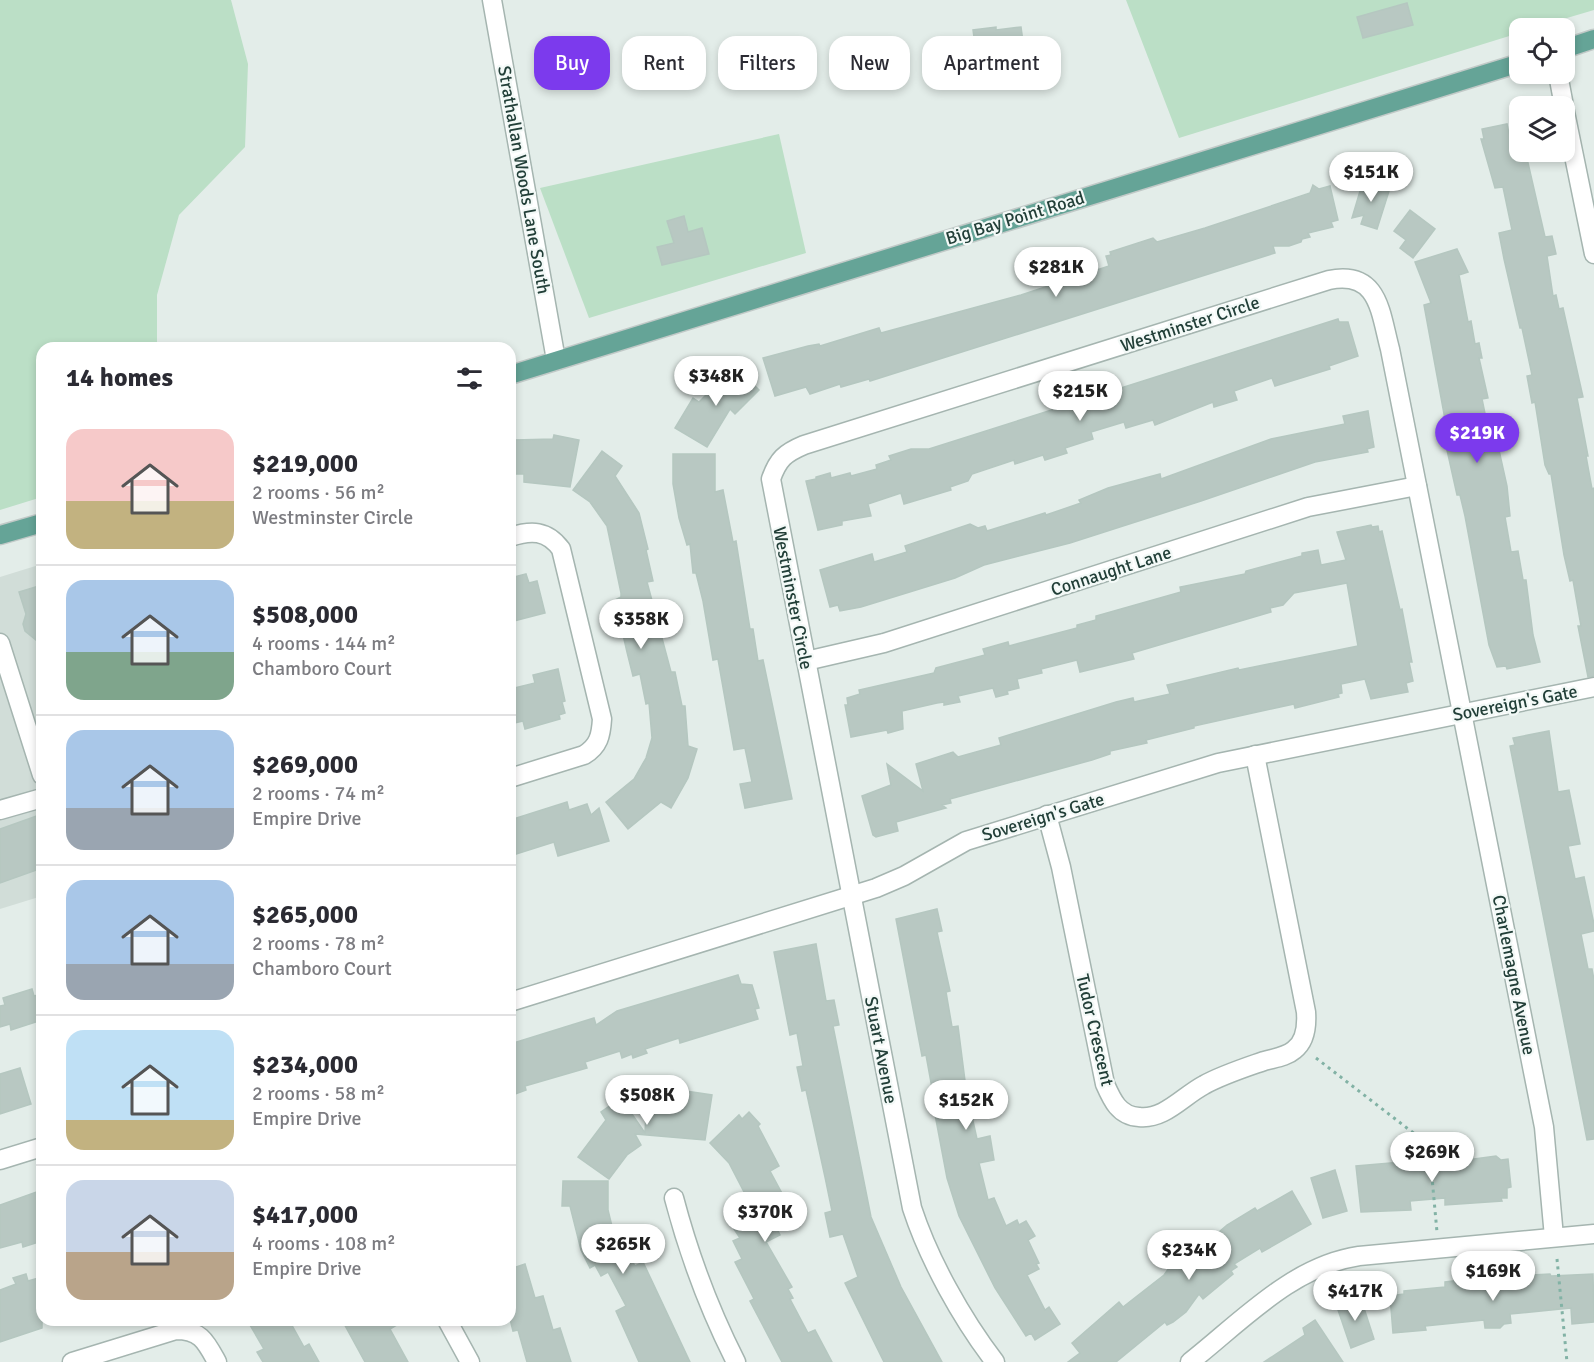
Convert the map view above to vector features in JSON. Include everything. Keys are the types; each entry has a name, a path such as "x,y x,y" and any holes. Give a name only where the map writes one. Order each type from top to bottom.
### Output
{"main road":[{"path":"1575,45 1594,39"},
{"name":"Big Bay Point Road","path":"516,373 1509,66"},
{"path":"0,536 36,525"}],"street":[{"name":"Strathallan Woods Lane South","path":"492,0 556,360"},
{"path":"1575,161 1594,254"},
{"name":"Westminster Circle","path":"851,895 771,479 776,464 786,452 1329,280 1344,277 1357,279 1368,287 1379,306 1463,714"},
{"name":"Connaught Lane","path":"806,661 884,643 1308,507 1417,486"},
{"path":"516,535 543,533 554,539 561,549 602,719 600,738 592,750 516,776"},
{"path":"0,643 36,750"},
{"name":"Sovereign's Gate","path":"516,1000 851,895 904,876 961,843 1218,763 1594,687"},
{"name":"Charlemagne Avenue","path":"1463,714 1544,1126 1554,1237"},
{"name":"Tudor Crescent","path":"1047,815 1061,867 1105,1084 1113,1103 1123,1112 1136,1117 1149,1118 1160,1114 1204,1085 1295,1050 1305,1034 1306,1012 1255,755"},
{"path":"0,810 36,800"},
{"name":"Stuart Avenue","path":"851,895 912,1208 919,1230 973,1333 995,1362"},
{"path":"0,1160 36,1149"},
{"path":"674,1198 688,1247 714,1319 736,1362"},
{"path":"1190,1362 1290,1283 1328,1263 1359,1256 1594,1234"},
{"path":"450,1326 470,1362"},
{"path":"72,1362 176,1330 190,1330 201,1337 217,1362"}],"path":[{"path":"1316,1058 1429,1145 1437,1234"},
{"path":"1557,1258 1567,1362"}],"shaded area":[{"path":"36,566 36,898 0,909 0,577"}],"green space":[{"path":"0,0 231,0 248,64 245,147 179,215 157,295 157,342 36,342 36,499 0,510"},
{"path":"1126,0 1594,0 1594,10 1567,18 1509,18 1509,36 1179,138"},
{"path":"779,134 806,253 589,318 540,188"}],"building":[{"path":"1407,3 1413,25 1363,38 1357,17"},
{"path":"1021,27 1022,36 974,36 973,30"},
{"path":"1507,124 1509,162 1528,162 1545,237 1552,236 1556,254 1547,256 1553,296 1556,295 1559,309 1563,308 1583,397 1577,398 1592,489 1594,488 1594,676 1588,677 1578,626 1581,626 1573,580 1570,581 1564,555 1551,474 1545,465 1535,402 1532,403 1527,376 1532,375 1499,233 1512,230 1503,187 1495,188 1481,139 1484,139 1482,129"},
{"path":"1363,181 1371,184 1376,181 1390,188 1377,229 1361,224 1364,215 1352,218"},
{"path":"1313,185 1319,189 1330,186 1338,220 1331,222 1333,227 1308,233 1310,237 1302,239 1301,242 1289,246 1273,246 1275,253 870,381 869,379 841,387 840,384 810,394 806,387 775,396 763,358 808,346 819,344 820,346 879,328 881,333 1021,295 1109,266 1106,256 1111,255 1110,252 1153,238 1157,242 1205,228 1310,193"},
{"path":"1410,210 1435,229 1413,258 1400,248 1406,240 1394,231"},
{"path":"684,216 688,232 702,228 709,254 662,265 657,247 674,243 667,221"},
{"path":"1457,249 1468,272 1459,275 1468,322 1471,321 1475,344 1479,343 1482,358 1479,358 1488,398 1482,399 1489,433 1495,432 1507,486 1510,516 1505,517 1511,552 1518,551 1523,580 1526,580 1533,635 1540,662 1507,669 1506,666 1497,667 1489,645 1465,516 1460,495 1457,495 1445,441 1449,441 1424,305 1431,303 1415,262"},
{"path":"1338,319 1339,322 1348,322 1358,356 1329,366 1330,369 1275,386 1272,378 1234,391 1237,400 1214,407 1213,402 1155,425 1153,420 1126,428 1124,422 1091,432 1093,439 1065,448 1067,453 1045,460 1043,455 1015,464 1014,460 972,474 968,481 950,487 951,490 904,504 901,493 868,504 871,516 842,521 842,525 818,530 806,481 830,473 831,478 850,473 851,476 877,469 876,465 891,460 889,456 911,449 929,449"},
{"path":"735,366 759,390 735,414 730,409 707,447 675,428 693,398 699,402"},
{"path":"1368,411 1374,447 1367,449 1368,452 1315,462 1070,543 984,565 955,578 861,607 840,611 838,605 830,607 820,570 872,554 874,562 907,552 905,546 970,524 978,528 985,526 987,531 1045,513 1046,515 1081,503 1079,500 1108,488 1160,474 1161,479 1271,439 1345,424 1343,416"},
{"path":"554,435 579,440 570,487 524,482 524,474 516,474 516,440 553,439"},
{"path":"602,451 622,466 615,476 639,513 653,581 647,582 671,672 675,672 682,706 685,706 688,746 697,749 688,778 671,808 661,802 628,829 606,802 634,779 646,758 652,738 649,703 646,704 640,674 633,676 627,652 615,600 621,597 621,593 607,526 590,502 573,490"},
{"path":"673,454 715,454 715,492 723,490 733,542 736,541 750,629 753,629 758,661 763,660 792,799 745,808 740,784 752,782 745,748 734,750 718,659 713,660 703,601 696,573 693,573 690,544 687,545 679,518 673,484"},
{"path":"1371,525 1372,527 1378,526 1379,532 1382,531 1400,610 1402,609 1412,662 1409,662 1413,681 1406,683 1408,692 1371,699 1365,679 1341,684 1342,693 1338,694 1339,697 1295,708 1294,704 1194,726 1194,728 1146,740 1147,743 1110,751 1110,754 1092,760 950,799 951,803 942,805 946,808 896,822 898,831 876,837 873,835 862,796 891,785 887,764 923,791 916,764 953,752 958,757 1001,745 999,738 1116,702 1133,698 1134,702 1170,694 1167,685 1238,668 1239,670 1358,646 1347,583 1294,593 1283,605 1270,608 1271,612 1132,653 1134,659 1080,672 1077,660 1041,669 1042,673 1017,679 1019,688 1007,691 1008,694 996,697 993,688 958,696 960,702 944,705 944,702 937,703 902,711 903,729 888,733 887,730 851,737 845,705 848,705 847,698 860,694 859,690 934,673 936,668 985,655 983,649 1008,642 1009,646 1077,628 1077,625 1096,620 1096,616 1181,592 1180,587 1245,574 1246,571 1302,556 1302,553 1318,550 1321,565 1346,560 1337,532"},
{"path":"526,574 529,583 537,581 545,613 516,620 516,576"},
{"path":"36,587 36,640 25,631 23,624 26,614 19,592"},
{"path":"558,669 565,701 562,702 565,713 559,715 560,719 525,729 523,721 516,723 516,688 535,683 533,675"},
{"path":"1549,731 1558,792 1569,790 1580,844 1568,846 1575,879 1584,877 1594,924 1594,931 1581,934 1588,969 1592,969 1594,980 1594,1139 1587,1140 1510,746 1515,745 1513,738"},
{"path":"567,802 569,810 587,804 591,815 599,808 609,841 558,856 554,842 516,854 516,818"},
{"path":"36,816 36,870 0,883 0,829"},
{"path":"937,909 942,931 937,932 950,991 946,992 952,1027 958,1026 969,1112 971,1112 977,1139 990,1136 994,1160 979,1163 988,1200 994,1198 1006,1226 1017,1220 1019,1225 1026,1221 1035,1236 1028,1240 1039,1263 1036,1264 1039,1269 1027,1275 1045,1310 1049,1307 1060,1324 1035,1340 1031,1333 1026,1336 995,1288 959,1216 947,1178 926,1055 922,1056 896,919"},
{"path":"816,944 826,1001 834,1000 839,1025 833,1026 871,1217 901,1287 942,1362 884,1362 845,1283 858,1277 843,1234 830,1237 825,1213 832,1211 806,1090 802,1091 797,1067 803,1066 797,1033 790,1035 774,952"},
{"path":"738,975 741,984 752,985 759,1008 755,1009 758,1019 680,1043 679,1038 645,1049 647,1053 633,1058 632,1054 622,1058 620,1051 585,1062 587,1068 525,1086 526,1090 516,1094 516,1042 594,1018 596,1025 617,1011"},
{"path":"32,989 34,996 36,996 36,1022 11,1030 10,1024 0,1027 0,1006 5,1005 3,998"},
{"path":"20,1068 31,1104 0,1114 0,1074"},
{"path":"659,1086 679,1087 679,1090 712,1095 705,1140 635,1134 641,1145 627,1155 609,1179 578,1157 606,1120 601,1112 621,1098 645,1133 647,1089 659,1090"},
{"path":"749,1112 760,1124 758,1126 779,1166 770,1171 785,1199 767,1208 780,1235 766,1242 792,1287 788,1289 793,1298 790,1299 808,1333 815,1330 832,1362 782,1362 750,1301 754,1299 735,1262 742,1259 733,1241 740,1238 734,1229 754,1220 741,1194 744,1192 729,1163 710,1143 739,1115 742,1119"},
{"path":"1496,1156 1501,1160 1508,1159 1511,1187 1507,1188 1507,1198 1501,1198 1502,1201 1445,1205 1445,1198 1410,1201 1411,1210 1361,1212 1356,1166 1414,1161 1422,1163 1422,1166"},
{"path":"1335,1170 1347,1211 1323,1218 1311,1178"},
{"path":"563,1181 608,1181 608,1210 618,1251 625,1247 635,1266 643,1262 690,1362 639,1362 616,1311 626,1306 608,1272 601,1276 595,1265 590,1268 581,1250 570,1206 562,1206"},
{"path":"1292,1191 1311,1224 1262,1252 1260,1248 1234,1264 1237,1267 1231,1271 1233,1274 1203,1299 1199,1294 1186,1312 1167,1325 1165,1322 1116,1362 1068,1362 1080,1353 1072,1343 1119,1302 1123,1307 1164,1275 1168,1266 1187,1251 1191,1256 1227,1225 1255,1208 1257,1211"},
{"path":"36,1192 36,1243 23,1247 22,1242 0,1248 0,1205"},
{"path":"525,1264 535,1298 543,1296 553,1330 560,1328 571,1362 527,1362 518,1330 513,1331 512,1326 516,1326 516,1267"},
{"path":"26,1274 28,1281 36,1279 36,1326 42,1326 42,1328 0,1342 0,1290 16,1284 13,1278"},
{"path":"1550,1274 1551,1276 1593,1274 1594,1322 1572,1324 1571,1308 1510,1314 1511,1323 1504,1324 1500,1328 1485,1328 1484,1320 1425,1326 1426,1330 1393,1333 1390,1296 1404,1294 1404,1291 1445,1287 1445,1282 1470,1279 1471,1286 1532,1280 1532,1275"},
{"path":"1350,1299 1352,1301 1361,1299 1374,1339 1351,1348 1336,1304"},
{"path":"1315,1320 1343,1362 1264,1362 1305,1335 1303,1328"},
{"path":"251,1326 292,1326 304,1347 309,1344 319,1362 263,1362 257,1352 264,1349"},
{"path":"345,1326 395,1326 390,1329 408,1362 365,1362"}]}
